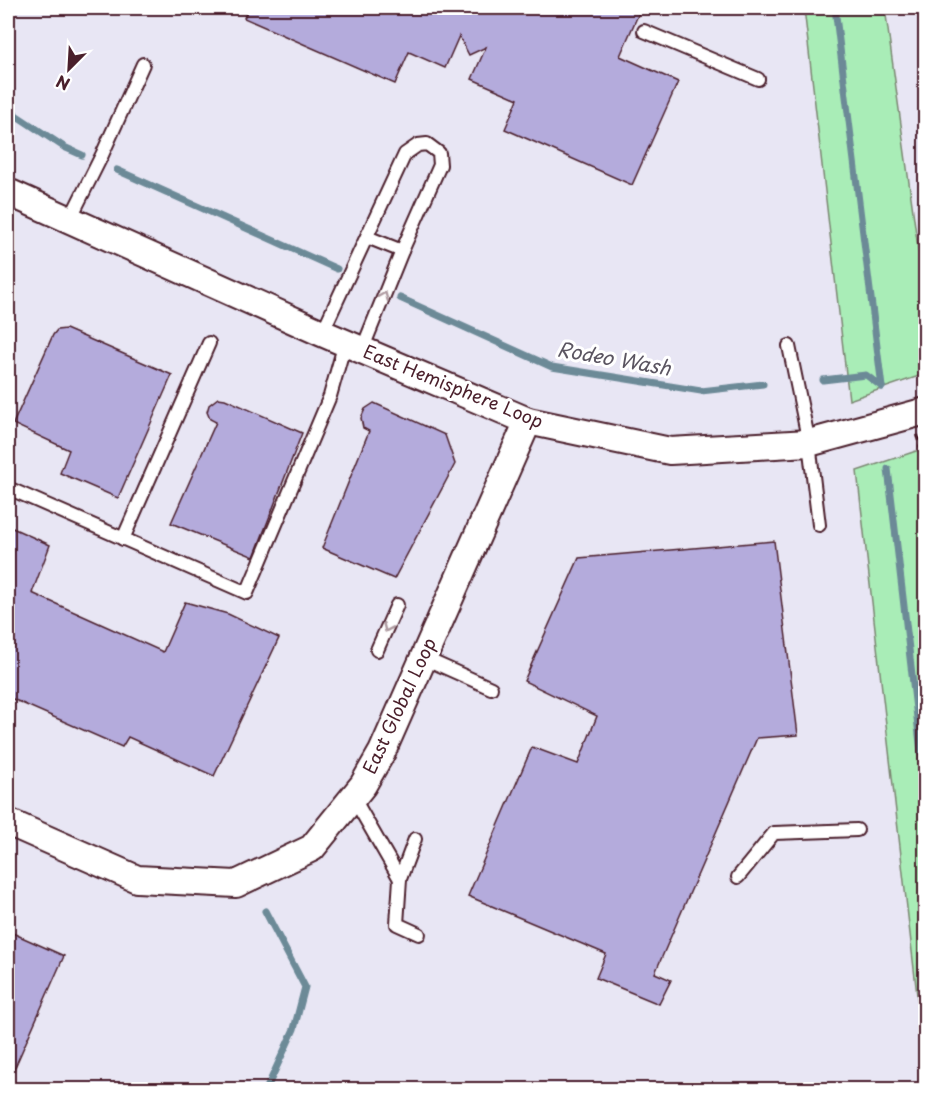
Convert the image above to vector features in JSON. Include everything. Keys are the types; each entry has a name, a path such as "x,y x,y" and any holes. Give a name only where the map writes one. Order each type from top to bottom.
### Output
{"street":[{"name":"East Hemisphere Loop","path":"8,192 322,333 528,421 670,451 809,443 926,411"},
{"name":"East Global Loop","path":"8,822 137,879 236,884 312,848 363,785 382,752 528,421"}],"lane":[{"path":"644,31 758,79"},
{"path":"70,219 143,64"},
{"path":"8,488 247,593 330,396 402,251 440,165 439,153 427,144 418,145 405,153 322,333"},
{"path":"367,237 402,251"},
{"path":"123,538 209,343"},
{"path":"789,346 809,443 819,525"},
{"path":"377,650 397,605"},
{"path":"424,658 491,688"},
{"path":"353,797 400,879"},
{"path":"738,877 774,833 857,830"},
{"path":"415,839 400,879 397,924 418,934"}],"green space":[{"path":"804,8 885,8 925,299 925,374 849,400"},
{"path":"926,448 925,1065 857,471"}],"building":[{"path":"249,8 641,8 620,56 678,82 632,185 505,129 518,99 472,79 486,47 469,55 459,36 445,68 409,52 395,84 244,18"},
{"path":"66,329 172,375 118,498 60,473 69,450 13,424 53,335 57,330"},
{"path":"218,398 302,433 254,557 171,523 216,422 210,419 207,412 209,405"},
{"path":"374,403 445,435 455,464 394,579 322,548 369,431 363,428 361,418 365,409"},
{"path":"8,526 50,545 32,593 163,652 185,602 228,614 279,638 214,776 128,737 122,747 8,697"},
{"path":"774,541 798,735 757,738 655,973 671,980 659,1004 596,978 606,954 468,896 532,747 578,764 597,716 524,681 579,558"},
{"path":"8,931 64,956 8,1083"}],"waterway":[{"path":"835,8 882,387"},
{"name":"Rodeo Wash","path":"8,110 64,147 82,155"},
{"name":"Rodeo Wash","path":"117,170 337,269"},
{"name":"Rodeo Wash","path":"400,298 552,367 701,391 763,384"},
{"name":"Rodeo Wash","path":"823,380 866,375 882,387"},
{"name":"Rodeo Wash","path":"888,469 926,795"},
{"path":"265,911 305,987 294,1029 266,1090"}]}
